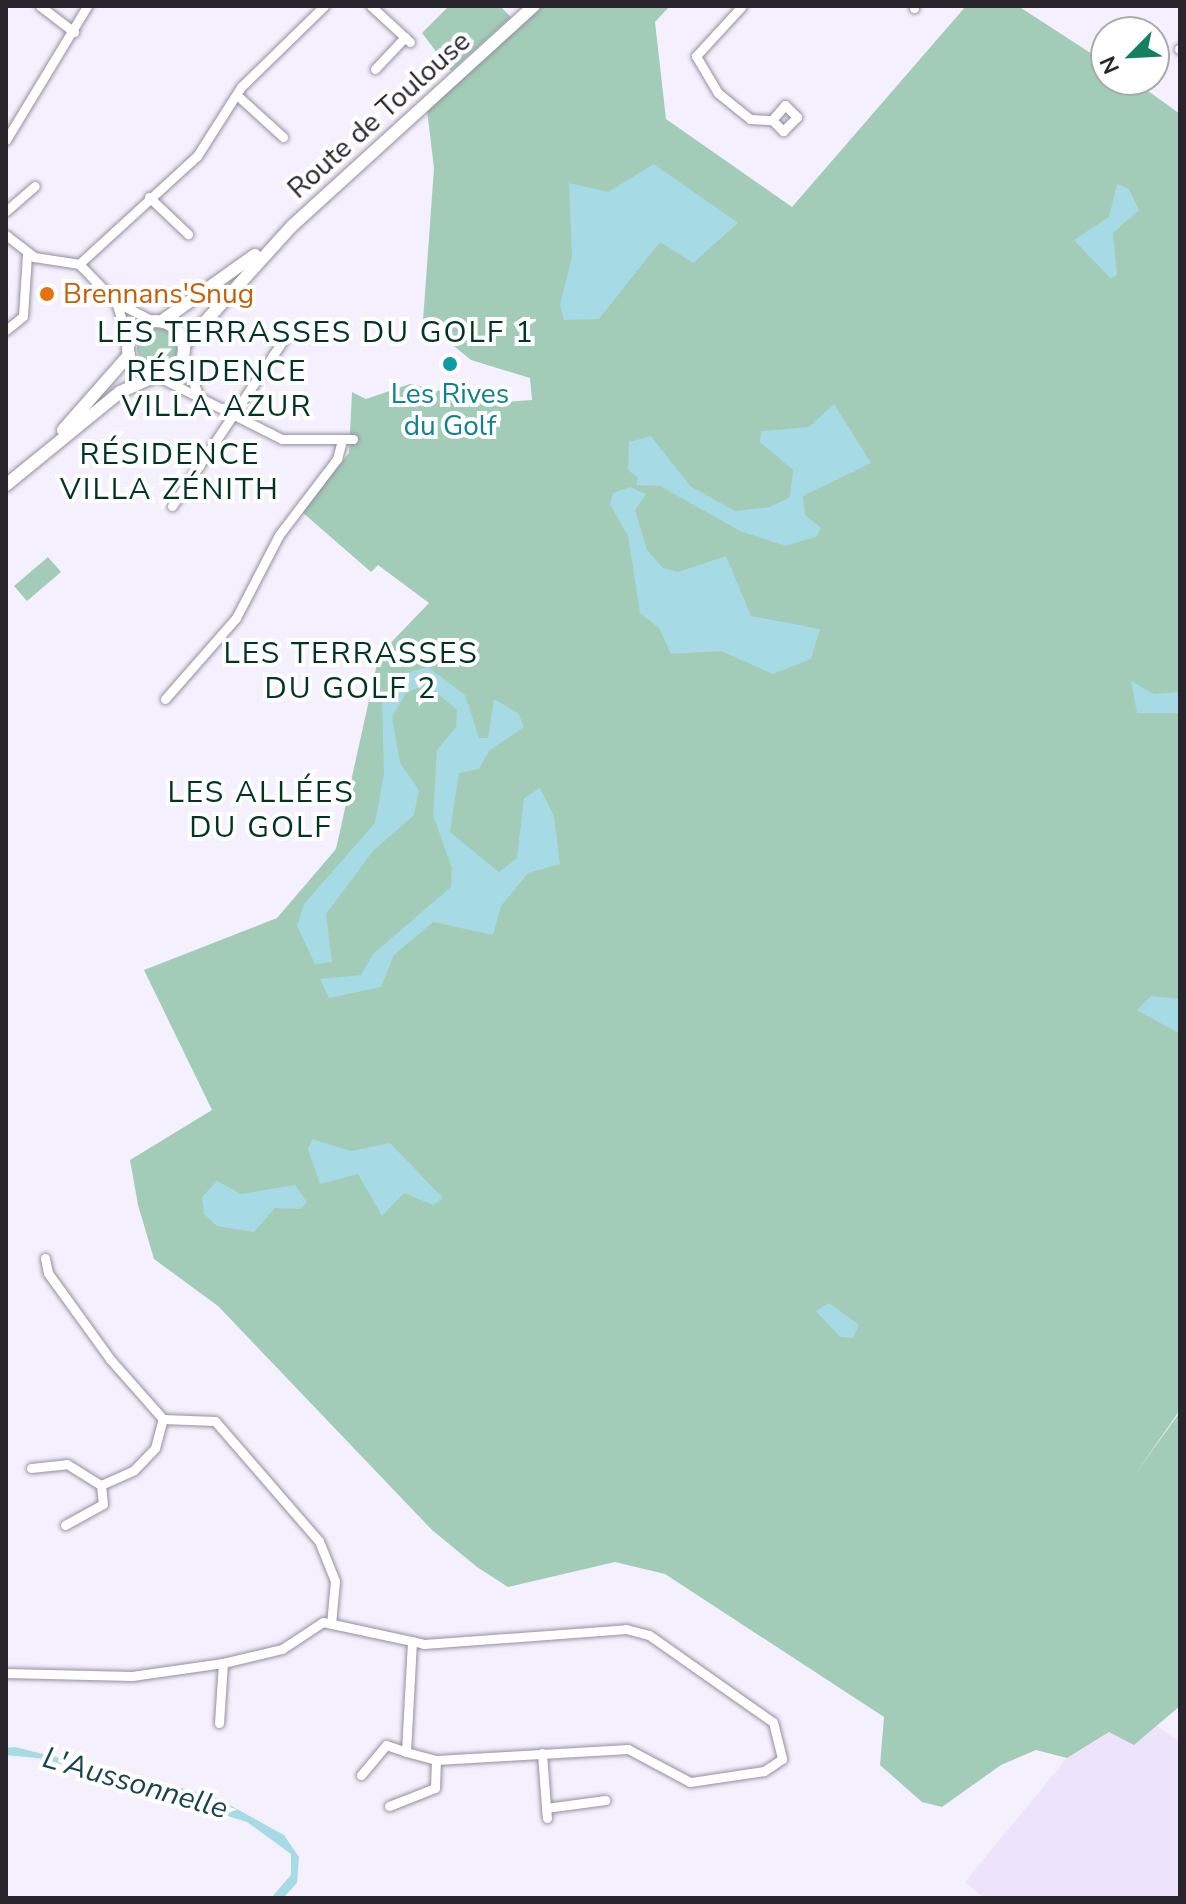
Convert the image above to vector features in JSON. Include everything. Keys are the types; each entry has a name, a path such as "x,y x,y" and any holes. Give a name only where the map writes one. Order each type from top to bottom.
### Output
{"main road":[{"name":"Route de Toulouse","path":"129,349 157,321 191,307 292,226 534,6"},
{"name":"Route de Toulouse","path":"156,377 183,351 292,226"},
{"path":"157,321 183,351"},
{"path":"6,485 50,445 120,392 156,377 129,349 50,445"}],"street":[{"path":"40,6 74,32"},
{"path":"6,140 87,6"},
{"path":"79,264 197,156 238,96 324,6"},
{"path":"371,6 407,39 375,69"},
{"path":"742,6 696,56 718,93 750,119 772,120"},
{"path":"238,96 283,137"},
{"path":"6,211 35,186"},
{"path":"149,197 188,234"},
{"path":"6,235 27,254 79,264 116,302 157,321"},
{"path":"6,330 23,316 27,254"},
{"path":"116,302 129,349"},
{"path":"172,506 284,339"},
{"path":"183,351 202,397"},
{"path":"156,377 202,397 233,419 282,439 348,439 337,459 279,535 236,618 165,699"},
{"path":"45,1258 48,1273 110,1359 163,1419 215,1421 319,1541 335,1581 331,1624"},
{"path":"101,1485 134,1470 155,1448 163,1419"},
{"path":"31,1468 67,1464 101,1485"},
{"path":"65,1525 103,1504 101,1485"},
{"path":"6,1673 132,1676 223,1663 282,1649 314,1625 331,1624 412,1641 600,1628 649,1635 759,1711 782,1737 774,1767 690,1782 636,1750 436,1760 386,1745 361,1775"},
{"path":"406,1752 412,1641"},
{"path":"219,1723 223,1663"},
{"path":"542,1753 546,1813 605,1800"},
{"path":"389,1806 435,1788 436,1760"}],"shaded area":[{"path":"1157,1726 1180,1742 1180,1898 984,1898 965,1882 1067,1758 1109,1732 1134,1744"}],"green space":[{"path":"449,6 500,6 511,17 451,71 422,33"},
{"path":"542,6 670,6 655,22 666,119 792,207 966,6 1018,6 1090,53 1090,96 1155,96 1180,114 1180,1410 1134,1476 1180,1412 1180,1706 1134,1745 1109,1732 1067,1758 1036,1750 1001,1765 942,1807 922,1802 880,1765 884,1717 665,1574 615,1562 508,1587 477,1567 432,1530 218,1306 154,1259 138,1205 130,1160 212,1110 144,970 277,918 336,849 379,655 429,603 378,565 371,572 302,512 349,453 352,392 366,399 410,384 492,403 532,400 530,378 471,360 423,321 434,168 427,110"},
{"path":"157,328 171,334 177,348 171,362 157,368 143,362 137,348 143,334"},
{"path":"48,557 61,572 27,601 14,586"}],"water":[{"path":"654,164 738,223 693,263 660,242 599,319 564,320 560,305 572,257 569,183 608,192"},
{"path":"1117,184 1129,189 1139,210 1113,233 1117,275 1110,278 1074,240 1109,217"},
{"path":"834,404 871,463 803,496 805,515 821,528 816,537 785,546 740,531 660,486 636,485 638,478 628,470 629,442 651,436 690,486 735,511 770,507 790,497 793,470 760,442 761,431 809,427"},
{"path":"630,487 646,494 635,510 647,550 663,568 678,572 726,556 751,616 820,629 811,659 773,674 721,651 671,654 659,628 640,613 628,536 610,504 613,493"},
{"path":"428,667 465,695 479,738 488,738 494,699 518,713 524,727 489,751 479,769 459,773 450,832 499,872 517,858 524,798 540,788 554,816 560,864 528,873 501,906 493,935 433,922 394,955 381,987 329,998 320,979 361,975 373,954 451,887 452,868 433,815 437,750 456,727 457,710 426,684 406,693 392,717 400,763 419,790 414,815 373,851 326,914 332,962 315,964 297,926 304,904 375,823 384,774 382,700 403,674"},
{"path":"1131,681 1154,694 1180,692 1180,713 1137,713"},
{"path":"1151,996 1180,999 1180,1034 1137,1010"},
{"path":"312,1139 351,1151 390,1143 443,1198 433,1205 404,1193 382,1216 358,1174 320,1184 308,1149"},
{"path":"217,1181 241,1194 295,1185 307,1202 300,1209 275,1208 254,1232 217,1226 204,1214 202,1197"},
{"path":"829,1303 859,1325 853,1338 840,1337 816,1311"},
{"name":"L'Aussonnelle","path":"15,1747 213,1796 284,1835 299,1857 297,1883 283,1898 271,1898 291,1875 291,1854 247,1822 45,1759 6,1755 6,1748"}],"place":[{"name":"Brennans'Snug","path":"47,294"},
{"name":"Les Rives du Golf","path":"450,364"}],"district":[{"name":"LES TERRASSES DU GOLF 1","path":"316,333"},
{"name":"RÉSIDENCE VILLA AZUR","path":"217,389"},
{"name":"RÉSIDENCE VILLA ZÉNITH","path":"170,472"},
{"name":"LES TERRASSES DU GOLF 2","path":"351,671"},
{"name":"LES ALLÉES DU GOLF","path":"261,810"}]}
